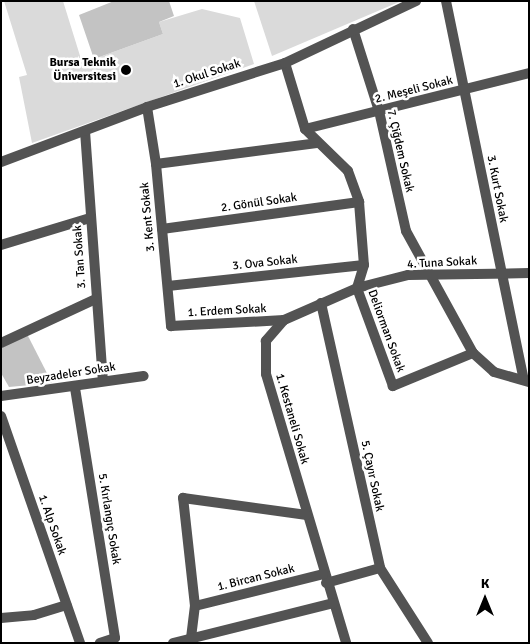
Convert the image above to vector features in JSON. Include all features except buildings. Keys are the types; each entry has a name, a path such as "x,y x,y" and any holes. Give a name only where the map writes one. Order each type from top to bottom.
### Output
{"street":[{"name":"3. Kurt Sokak","path":"446,1 500,273 526,381"},
{"name":"1. Okul Sokak","path":"1,162 147,106 285,63 410,2"},
{"name":"7. Çiğdem Sokak","path":"353,29 379,112 406,231 473,353 494,372 526,381"},
{"path":"285,63 304,129 348,171 360,202 364,265 357,288"},
{"name":"2. Meşeli Sokak","path":"304,129 379,112 529,73"},
{"name":"3. Kent Sokak","path":"147,106 156,164 171,326"},
{"name":"3. Tan Sokak","path":"85,131 103,380"},
{"path":"156,164 317,143"},
{"name":"2. Gönül Sokak","path":"162,228 360,202"},
{"path":"1,245 90,218"},
{"name":"3. Ova Sokak","path":"168,286 364,265"},
{"name":"4. Tuna Sokak","path":"357,288 408,275 529,273"},
{"name":"1. Kestaneli Sokak","path":"346,643 324,578 266,374 266,341 284,320 357,288"},
{"name":"Deliorman Sokak","path":"357,288 393,386 473,353"},
{"path":"1,343 96,299"},
{"name":"5. Çayır Sokak","path":"322,303 380,568 428,643"},
{"name":"1. Erdem Sokak","path":"171,326 284,320"},
{"name":"Beyzadeler Sokak","path":"1,396 75,388 103,380 144,376"},
{"name":"5. Kırlangıç Sokak","path":"75,388 115,638 100,643"},
{"name":"1. Alp Sokak","path":"1,416 80,643"},
{"path":"191,638 195,606 183,498 307,515"},
{"name":"1. Bircan Sokak","path":"195,606 380,568"},
{"path":"173,643 333,603"},
{"path":"1,618 34,615 66,604"}],"shaded area":[{"name":"Bursa Teknik Üniversitesi","path":"4,1 63,1 81,59 94,59 163,34 159,22 202,9 240,18 254,64 32,143 19,77 27,75"},
{"path":"254,1 399,1 399,2 272,56"}],"place":[{"name":"Bursa Teknik Üniversitesi","path":"126,70"}]}
